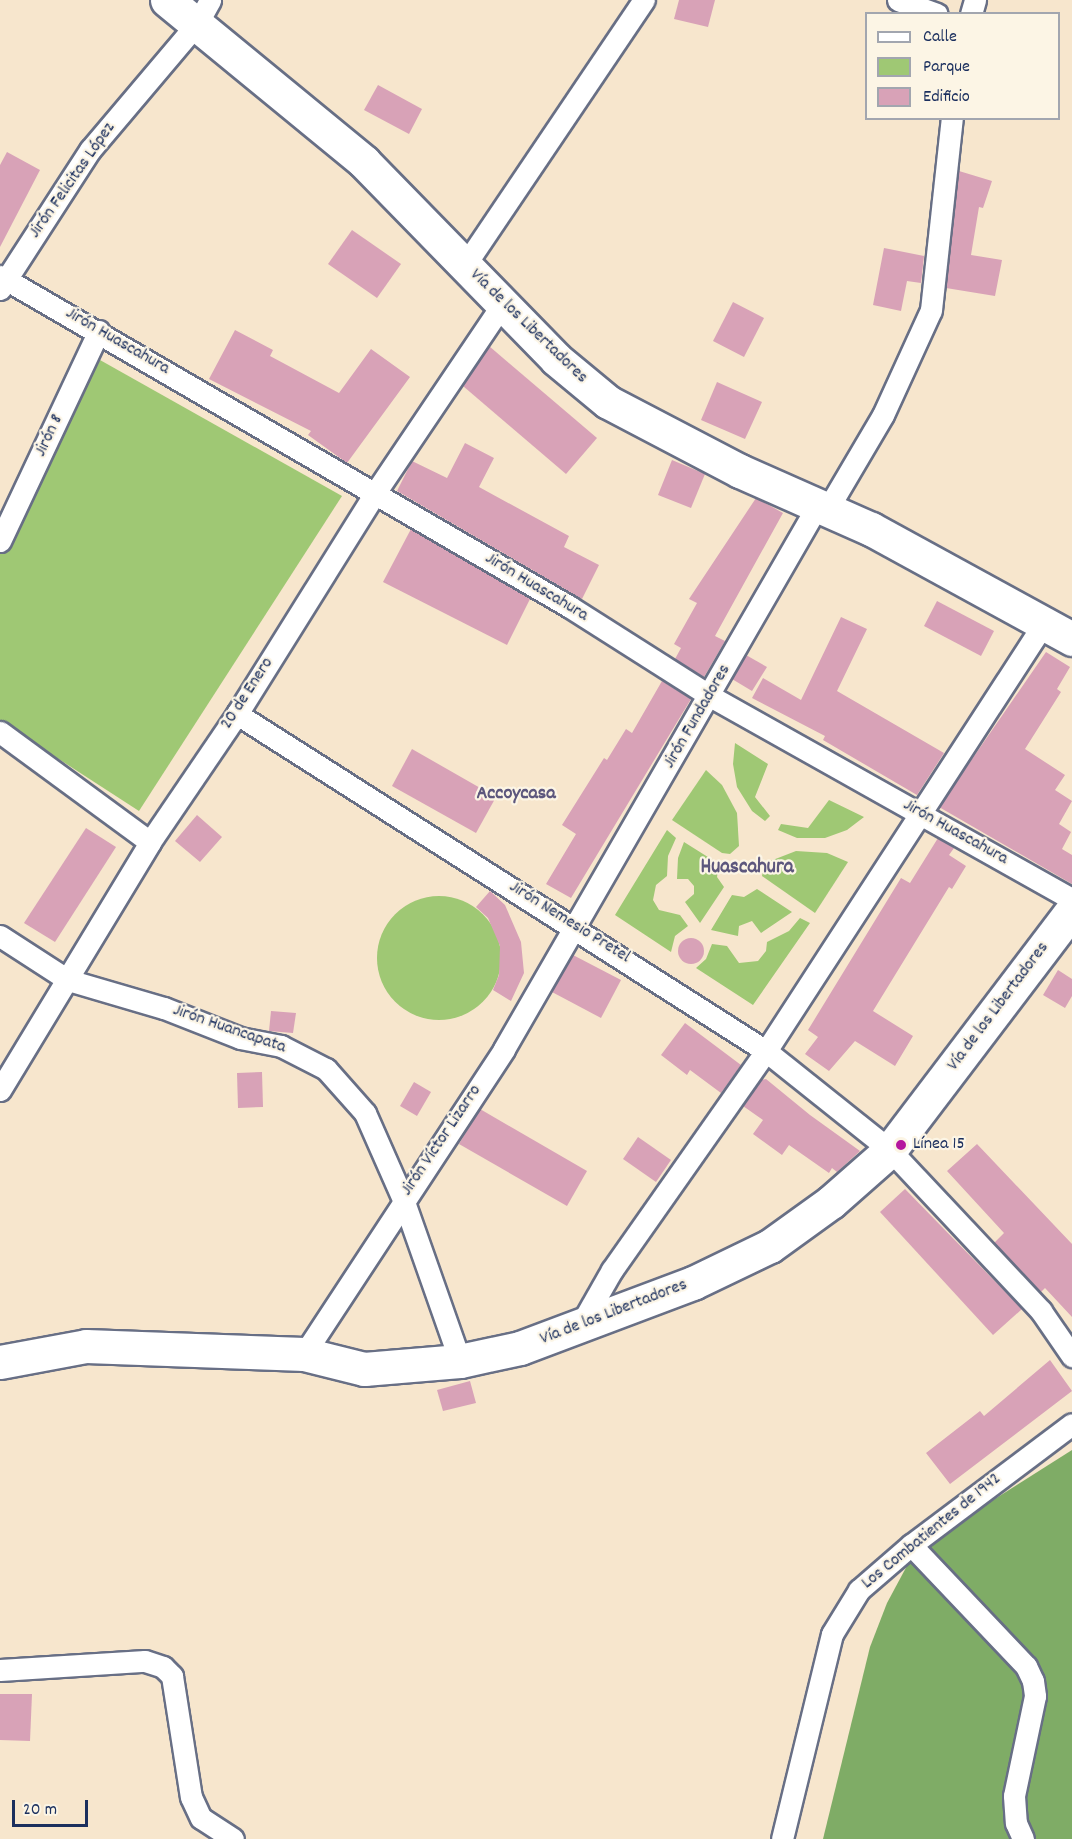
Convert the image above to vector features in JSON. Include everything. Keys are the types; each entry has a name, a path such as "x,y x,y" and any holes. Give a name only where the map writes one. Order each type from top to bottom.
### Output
{"highway":[{"name":"Vía de los Libertadores","path":"167,0 204,11 364,162 556,359 608,402 740,471 871,529 1072,639"},
{"name":"Vía de los Libertadores","path":"0,1362 86,1346 304,1354 364,1369 460,1361 520,1348 693,1283 770,1246 831,1202 890,1150 1072,910"}],"street":[{"path":"465,265 644,0"},
{"path":"898,0 931,12"},
{"name":"Jirón Felicitas López","path":"2,281 90,150 204,11"},
{"name":"Jirón Fundadores","path":"576,926 822,508 883,415 931,310 952,120"},
{"name":"Jirón Huascahura","path":"2,281 99,331 570,607 710,696 1072,899"},
{"name":"20 de Enero","path":"0,1090 150,842 237,714 375,493 503,303"},
{"name":"Jirón 8","path":"0,541 99,331"},
{"path":"580,1326 612,1270 766,1051 1044,623"},
{"name":"Jirón Nemesio Pretel","path":"237,714 576,926 766,1051 890,1150 1041,1311 1072,1356"},
{"path":"0,732 150,842"},
{"name":"Jirón Víctor Lizarro","path":"304,1354 403,1199 504,1049 576,926"},
{"name":"Jirón Huancapata","path":"0,936 68,980 164,1008 240,1038 281,1046 326,1069 365,1113 403,1199 460,1361"},
{"name":"Los Combatientes de 1942","path":"782,1839 832,1634 859,1590 911,1545 1072,1424"},
{"path":"911,1545 1026,1666 1033,1681 1035,1696 1014,1796 1016,1823 1023,1839"},
{"path":"0,1670 145,1661 163,1667 172,1676 191,1797 205,1822 232,1839"}],"green space":[{"path":"100,360 342,496 139,811 0,721 0,554"},
{"path":"735,743 768,764 755,797 770,816 765,821 752,811 737,787 733,764"},
{"path":"706,770 722,785 737,813 739,846 730,854 722,853 672,820"},
{"path":"829,800 864,817 847,830 825,838 797,838 778,830 781,824 808,828"},
{"path":"667,830 676,838 668,856 667,876 656,885 653,900 659,910 680,915 688,926 675,936 671,952 615,915"},
{"path":"684,842 719,864 717,877 724,887 700,923 685,902 694,894 694,886 688,879 677,879 678,858"},
{"path":"796,851 827,853 848,862 815,913 762,876 765,863"},
{"path":"757,889 792,912 761,933 752,921 739,926 738,936 711,930 732,895 744,897"},
{"path":"439,896 463,901 483,914 496,934 501,958 496,982 483,1002 463,1015 439,1020 415,1015 395,1002 382,982 377,958 382,934 395,914 415,901"},
{"path":"800,918 810,923 753,1005 696,968 706,959 712,944 727,946 739,963 758,961 766,951 767,942 789,931"},
{"path":"1072,1450 1072,1839 823,1839 870,1647 887,1603 916,1549"}],"building":[{"path":"679,0 715,0 708,27 674,19"},
{"path":"378,85 422,109 409,134 364,110"},
{"path":"7,152 40,170 0,247 0,165"},
{"path":"959,171 992,181 983,208 979,207 971,255 1002,260 995,296 946,288"},
{"path":"352,230 401,264 377,298 328,264"},
{"path":"884,248 924,256 921,283 907,281 901,311 873,305"},
{"path":"733,302 764,318 744,357 713,341"},
{"path":"235,330 273,350 270,356 339,393 371,349 410,377 347,463 308,435 311,431 209,379"},
{"path":"489,346 597,438 566,474 463,386"},
{"path":"717,382 762,402 745,439 701,420"},
{"path":"465,443 494,458 479,487 569,536 564,547 599,565 582,599 397,491 412,461 447,478"},
{"path":"672,460 705,474 691,508 658,495"},
{"path":"756,498 783,513 715,636 725,641 704,677 675,659 681,648 674,644 697,603 689,599"},
{"path":"411,529 530,599 507,645 383,582"},
{"path":"937,601 994,631 981,656 924,626"},
{"path":"841,617 867,629 837,691 944,753 917,795 823,740 825,736 752,698 763,678 801,700"},
{"path":"1046,652 1070,667 1057,689 1061,692 1025,749 1065,775 1055,790 1072,801 1059,824 1071,832 1062,849 1072,855 1072,884 939,807"},
{"path":"746,655 767,667 752,691 732,679"},
{"path":"662,681 691,699 571,898 546,884 576,834 562,825 604,758 607,760 626,729 632,733"},
{"path":"412,749 496,797 476,833 392,786"},
{"path":"197,815 222,837 200,862 175,841"},
{"path":"86,828 116,847 55,942 24,923"},
{"path":"938,838 954,848 949,855 966,866 952,889 949,887 873,1011 913,1036 895,1066 855,1041 829,1071 805,1054 818,1037 808,1030 901,878 910,883"},
{"path":"490,891 505,905 521,942 524,973 511,1001 493,990 499,975 500,946 488,918 476,907"},
{"path":"691,938 700,942 704,951 700,960 691,964 682,960 678,951 682,942"},
{"path":"573,955 621,980 601,1018 552,992"},
{"path":"1058,970 1072,979 1072,996 1065,1008 1043,995"},
{"path":"271,1011 296,1013 293,1033 269,1031"},
{"path":"685,1023 741,1065 721,1093 690,1070 687,1075 661,1055"},
{"path":"262,1072 263,1107 238,1108 237,1073"},
{"path":"766,1079 810,1115 860,1151 837,1172 832,1168 829,1173 789,1145 782,1155 753,1134 763,1120 743,1106 761,1080"},
{"path":"414,1082 431,1092 417,1116 400,1106"},
{"path":"480,1109 587,1171 567,1206 459,1144"},
{"path":"638,1137 671,1160 656,1182 623,1159"},
{"path":"977,1144 1072,1244 1072,1317 1045,1288 1041,1292 994,1243 1004,1233 947,1171"},
{"path":"905,1189 1022,1309 993,1335 880,1212"},
{"path":"1050,1360 1072,1391 950,1484 926,1453 980,1411 984,1416"},
{"path":"470,1381 476,1403 443,1411 437,1390"},
{"path":"0,1694 32,1694 30,1741 0,1740"}],"place":[{"name":"Línea 15","path":"901,1145"}],"district":[{"name":"Accoycasa","path":"516,794"},
{"name":"Huascahura","path":"747,868"}]}
